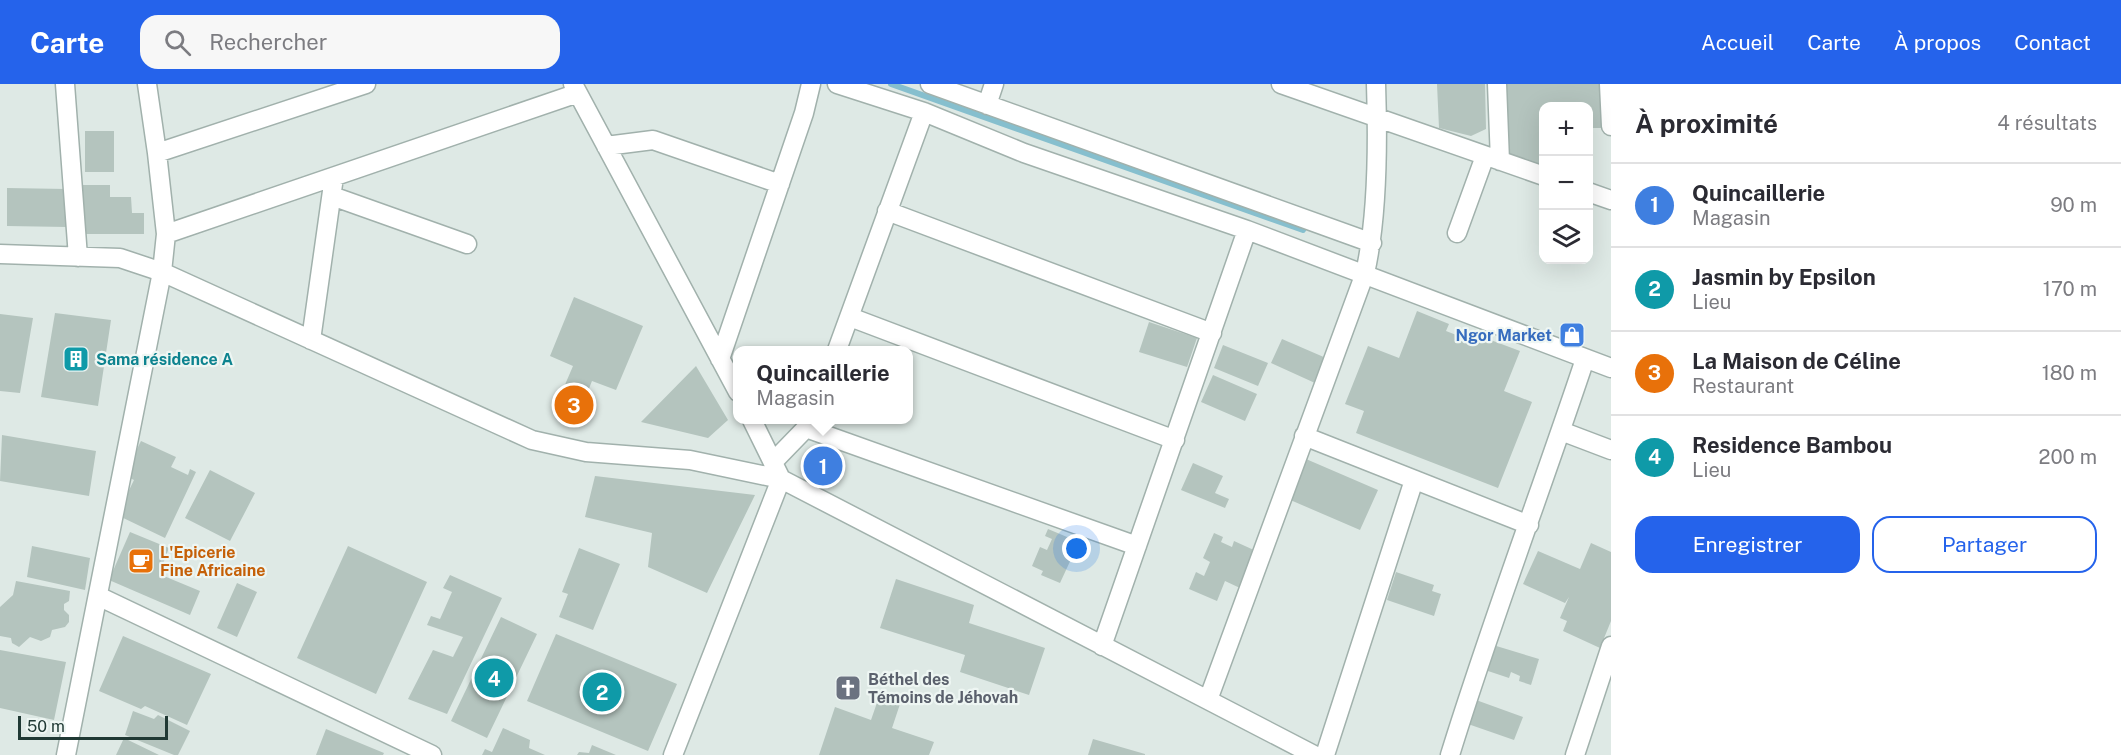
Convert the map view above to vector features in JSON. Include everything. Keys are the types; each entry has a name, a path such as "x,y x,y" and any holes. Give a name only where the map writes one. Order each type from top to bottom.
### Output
{"street":[{"path":"65,84 78,257"},
{"path":"66,755 162,272 166,234 147,84"},
{"path":"157,153 366,84"},
{"path":"720,359 804,113 811,84"},
{"path":"837,84 924,112 1024,153 1365,273 1611,368"},
{"path":"930,84 1372,243"},
{"path":"987,105 994,84"},
{"path":"1281,84 1539,175"},
{"path":"1208,700 1365,273 1372,243 1377,118 1376,84"},
{"path":"1457,232 1492,158 1497,84"},
{"path":"1609,84 1611,126"},
{"path":"166,234 334,177 576,89 733,383"},
{"path":"839,346 924,112"},
{"path":"606,146 653,140 780,184"},
{"path":"311,340 334,177"},
{"path":"1593,194 1611,200"},
{"path":"332,196 467,244"},
{"path":"887,211 1212,333"},
{"path":"1102,646 1247,230"},
{"path":"0,254 120,258 162,272 532,440 586,452 690,460 782,479 1314,755"},
{"path":"850,317 1175,440"},
{"path":"1450,755 1473,681 1585,359"},
{"path":"674,755 782,479 754,424"},
{"path":"774,461 807,424 1137,546"},
{"path":"1561,431 1611,450"},
{"path":"1304,436 1529,525"},
{"path":"1325,755 1414,480"},
{"path":"98,596 432,755"},
{"path":"1575,755 1611,646"}],"building":[{"path":"1437,84 1485,84 1486,129 1471,136 1439,128"},
{"path":"1502,84 1601,84 1603,128 1593,128 1593,102 1539,102 1539,165 1505,152"},
{"path":"85,131 114,131 114,172 85,172"},
{"path":"83,185 110,185 110,197 131,197 132,213 144,213 144,234 83,234"},
{"path":"7,188 67,189 67,227 7,226"},
{"path":"574,297 643,326 616,390 592,381 586,396 564,387 573,366 550,356"},
{"path":"1417,311 1449,324 1446,331 1477,343 1480,336 1520,351 1504,391 1532,402 1498,488 1356,433 1364,411 1345,404 1368,346 1399,358"},
{"name":"Sama résidence A","path":"55,313 111,320 98,406 41,397"},
{"path":"0,314 33,318 20,393 0,391"},
{"path":"1149,322 1197,338 1187,367 1139,352"},
{"path":"1282,339 1326,358 1315,383 1271,363"},
{"path":"1223,345 1268,363 1258,386 1214,368"},
{"path":"696,366 728,420 708,438 641,422"},
{"path":"1213,375 1257,394 1245,421 1201,402"},
{"path":"2,435 96,451 89,496 0,481"},
{"path":"141,441 176,457 171,467 188,475 190,469 196,472 165,538 117,515 134,480 124,475"},
{"path":"1306,459 1378,490 1360,530 1288,499"},
{"path":"1193,463 1223,476 1215,493 1229,499 1225,508 1181,490"},
{"path":"210,470 255,493 230,541 185,518"},
{"path":"595,476 755,495 707,593 648,567 652,533 585,517"},
{"path":"1048,529 1079,542 1060,583 1041,575 1043,571 1032,566 1040,547 1047,550 1052,539 1045,536"},
{"name":"L'Epicerie Fine Africaine","path":"130,532 169,548 159,574 200,591 190,615 109,580"},
{"path":"1214,533 1223,537 1221,542 1232,547 1234,541 1256,551 1240,588 1225,581 1217,601 1189,589 1196,572 1204,576 1210,562 1203,558"},
{"path":"1591,543 1611,552 1611,621 1600,648 1563,631 1567,621 1560,618 1569,597 1565,603 1523,584 1538,551 1580,569"},
{"path":"32,546 90,558 85,590 27,577"},
{"path":"348,546 427,582 376,694 297,658"},
{"path":"579,548 620,564 593,630 559,617 568,594 562,592"},
{"path":"1396,572 1434,585 1432,591 1441,594 1434,616 1387,600"},
{"path":"450,575 502,598 447,714 408,699 433,650 453,657 463,637 427,625 431,616 440,619 452,592 443,588"},
{"path":"896,579 974,605 969,623 1045,648 1029,695 960,672 965,655 880,628"},
{"path":"16,581 70,591 69,601 64,604 64,610 69,615 69,622 65,627 52,630 50,637 41,641 30,637 19,647 12,643 11,638 0,636 0,607 13,595"},
{"path":"237,583 257,592 237,637 217,628"},
{"path":"501,617 537,634 487,738 451,721"},
{"path":"556,634 677,684 648,751 527,701"},
{"path":"123,636 211,674 187,725 145,706 141,709 99,691"},
{"path":"1493,645 1539,659 1531,685 1519,681 1520,676 1511,672 1509,678 1485,670"},
{"path":"0,650 66,662 54,720 0,708"},
{"path":"879,697 900,704 892,728 934,742 929,755 819,755 835,707 871,720"},
{"path":"1476,700 1523,717 1514,740 1468,724"},
{"path":"133,711 154,719 158,715 190,731 178,755 125,735"},
{"path":"503,728 530,740 529,748 545,755 482,755 485,749 492,752"},
{"path":"326,729 384,753 383,755 316,755"},
{"path":"124,738 159,755 116,755"},
{"path":"1093,739 1145,754 1145,755 1088,755"},
{"path":"592,745 616,755 577,755 579,752 589,753"}],"waterway":[{"path":"891,84 1303,230"}],"place":[{"name":"Ngor Market","path":"1572,335"},
{"name":"Sama résidence A","path":"76,359"},
{"name":"La Maison de Céline","path":"574,405"},
{"name":"Quincaillerie","path":"823,466"},
{"name":"L'Epicerie Fine Africaine","path":"141,561"},
{"name":"Residence Bambou","path":"494,678"},
{"name":"Béthel des Témoins de Jéhovah","path":"848,688"},
{"name":"Jasmin by Epsilon","path":"602,692"}]}
